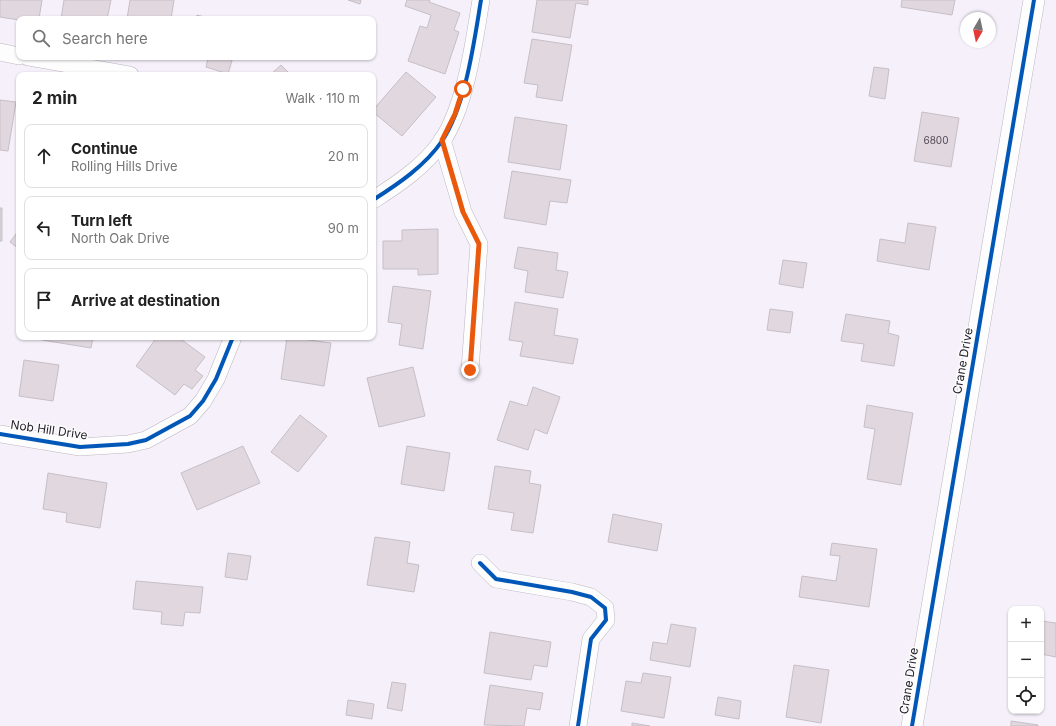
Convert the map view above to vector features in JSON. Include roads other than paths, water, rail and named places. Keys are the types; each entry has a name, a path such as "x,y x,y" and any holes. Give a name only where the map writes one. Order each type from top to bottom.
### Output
{"street":[{"path":"376,198 416,170 442,140 455,114 472,57 481,0"},
{"name":"Crane Drive","path":"912,726 1034,0"},
{"path":"0,52 16,55"},
{"path":"45,60 113,72"},
{"path":"442,140 463,212 479,244 470,370"},
{"name":"Nob Hill Drive","path":"0,434 80,447 128,444 146,440 190,416 203,401 216,379 231,340"},
{"path":"480,563 496,580 572,592 591,597 605,608 606,620 591,639 578,726"}]}
